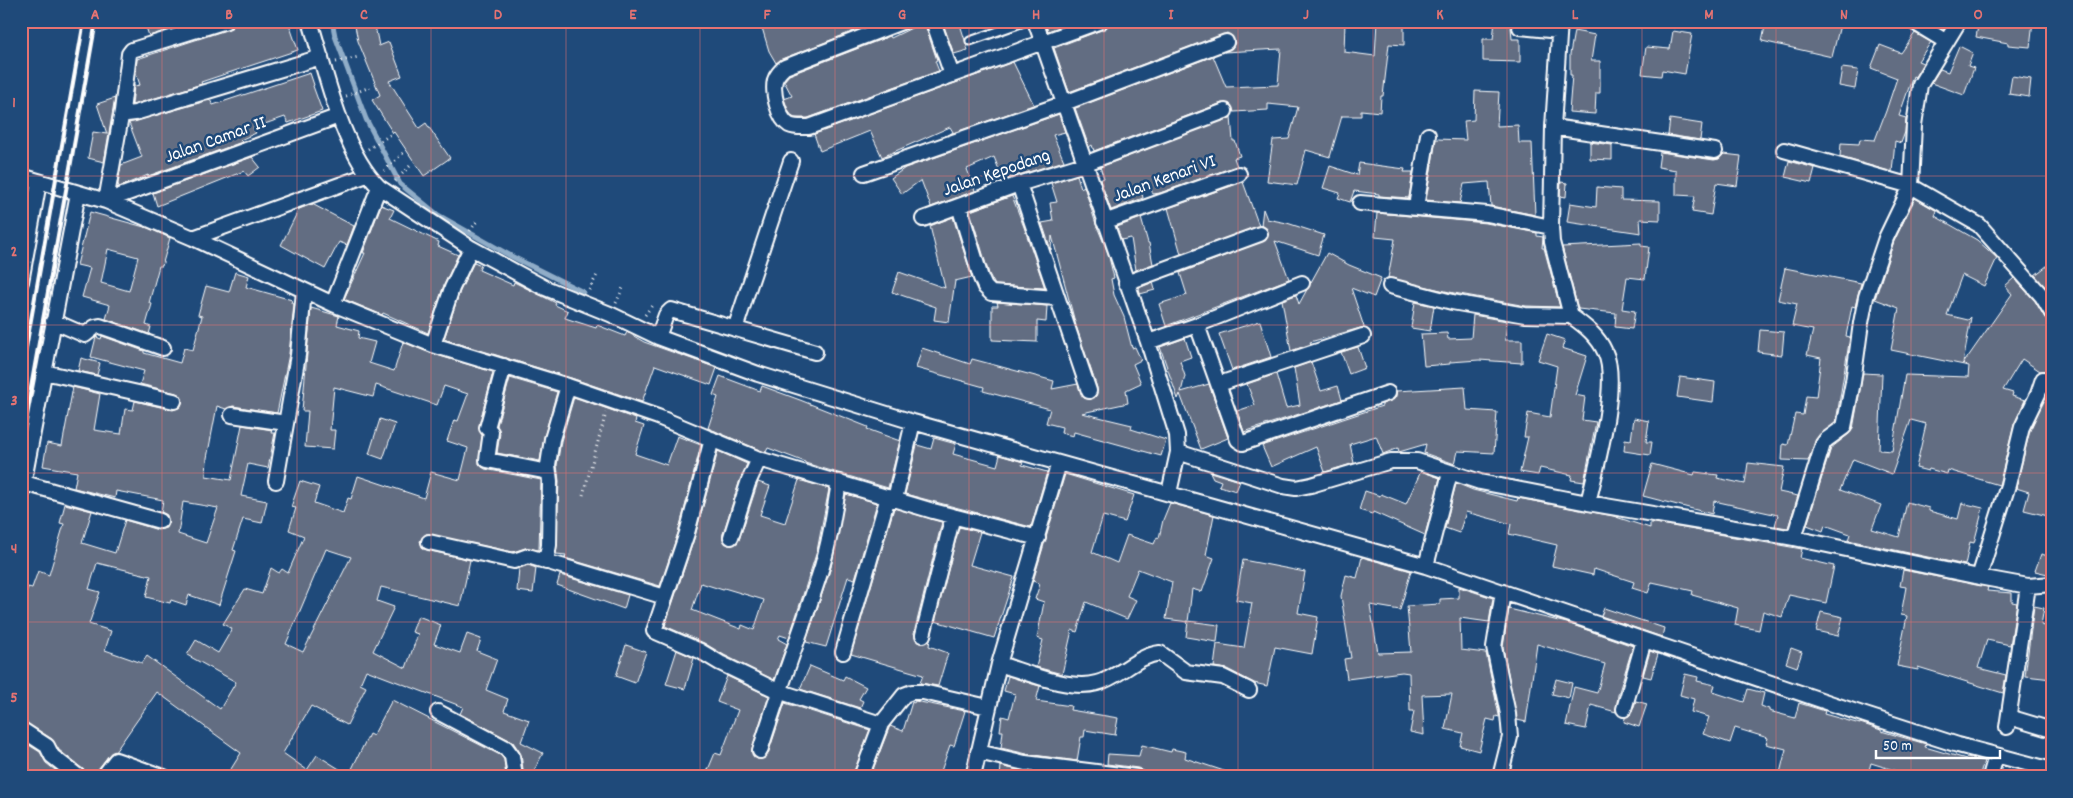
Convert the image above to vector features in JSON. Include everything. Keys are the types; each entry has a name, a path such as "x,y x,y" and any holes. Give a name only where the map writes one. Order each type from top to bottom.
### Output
{"street":[{"path":"106,200 122,111 129,54 132,50 226,21"},
{"path":"310,21 339,116 367,175 471,248 542,287 610,314 658,337 758,374 913,422 1426,566 1865,716 1996,756 2052,770"},
{"path":"904,21 784,67 778,73 775,81 775,95 780,113 787,124 798,128 809,127 1101,21"},
{"path":"933,21 952,75"},
{"path":"1035,21 1062,104 1148,342 1177,435 1178,452 1169,493"},
{"path":"1912,21 1945,41"},
{"path":"1794,538 1823,444 1844,427 1866,297 1886,238 1911,186 1914,125 1920,85 1945,41 1959,21"},
{"path":"1520,27 1559,26 1553,127 1551,227 1552,242 1571,316"},
{"path":"864,173 1062,104 1226,42"},
{"path":"122,111 127,114 135,114 321,57"},
{"name":"Jalan Kepodang","path":"923,219 1019,184 1084,164 1225,111"},
{"name":"Jalan Camar II","path":"106,200 339,116"},
{"path":"1553,127 1715,151"},
{"path":"1416,207 1428,135"},
{"path":"1784,150 1911,186 1979,225 2042,296 2052,313"},
{"path":"735,329 791,161"},
{"name":"Jalan Kenari VI","path":"1104,222 1239,174"},
{"path":"193,238 367,175"},
{"path":"21,176 106,200 193,238 333,304 433,345 568,386 712,438 759,459 953,516 1038,538"},
{"path":"21,282 39,182"},
{"path":"1019,184 1089,391"},
{"path":"333,304 385,186"},
{"path":"78,193 22,489 160,521"},
{"path":"1360,203 1487,214 1551,227"},
{"path":"959,206 981,278 991,294 1056,298"},
{"path":"1126,283 1260,234"},
{"path":"433,345 452,288 471,248"},
{"path":"1148,342 1197,325 1302,283"},
{"path":"1390,286 1452,302 1525,315 1571,316 1599,340 1606,354 1610,376 1607,421 1588,503"},
{"path":"276,480 298,355 304,291"},
{"path":"658,337 666,314 671,310 815,352"},
{"path":"53,321 85,334 95,327 106,327 163,348"},
{"path":"1197,325 1238,440 1243,443 1251,442 1388,393"},
{"path":"1219,384 1363,336"},
{"path":"504,366 487,428 491,432 487,460 548,472"},
{"path":"44,372 174,401"},
{"path":"1979,577 2008,485 2022,427 2043,380"},
{"path":"546,562 549,545 550,481 548,472 552,438 568,386"},
{"path":"232,415 286,424"},
{"path":"843,652 913,422"},
{"path":"712,438 687,533 654,630 656,634 700,651 720,663 778,691 881,724"},
{"path":"1178,452 1283,486 1296,488 1391,461 1418,461 1480,482 1588,503 1794,538 2028,586 2052,584"},
{"path":"731,537 748,483 759,459"},
{"path":"973,777 999,664 1059,463"},
{"path":"1426,566 1450,473"},
{"path":"760,751 778,691 819,575 831,530 839,482"},
{"path":"923,636 953,516"},
{"path":"429,542 514,561 528,556 665,597"},
{"path":"2028,586 2008,722 2052,730"},
{"path":"1500,777 1510,737 1510,726 1494,647 1503,592"},
{"path":"1624,709 1644,640"},
{"path":"999,664 1062,683 1098,683 1150,654 1160,653 1186,672 1223,677 1249,690"},
{"path":"861,777 881,724 904,695 912,692 923,692 988,707"},
{"path":"438,712 506,748 512,756 515,777"},
{"path":"21,729 47,746 52,756 79,777"},
{"path":"978,752 1025,763 1136,777"},
{"path":"1990,777 1996,756"},
{"path":"103,777 115,761 118,760 164,777"}],"lane":[{"path":"970,41 1027,21"}],"path":[{"path":"338,62 359,57"},
{"path":"350,94 370,87"},
{"path":"373,146 390,134"},
{"path":"385,170 402,154"},
{"path":"385,186 410,165"},
{"path":"469,233 476,222"},
{"path":"589,291 597,277"},
{"path":"617,302 623,290"},
{"path":"643,318 652,305"},
{"path":"583,495 610,401"}],"building":[{"path":"144,21 196,21 149,36"},
{"path":"235,21 288,21 298,50 201,82 202,84 132,105 134,86 140,85 136,73 137,59 229,29 233,27"},
{"path":"354,21 374,21 379,46 389,42 402,76 389,81 419,128 426,123 450,158 424,176 372,100 380,95 358,41"},
{"path":"760,21 872,21 873,24 776,63 769,51"},
{"path":"942,21 959,21 968,50 954,54"},
{"path":"1044,21 1075,21 1048,31"},
{"path":"1114,21 1345,22 1344,52 1375,56 1377,21 1404,21 1404,45 1389,44 1380,112 1361,110 1361,116 1342,116 1330,157 1306,150 1297,185 1267,181 1273,140 1289,139 1298,107 1268,104 1268,110 1234,112 1230,104 1222,103 1094,151 1092,145 1089,147 1075,108 1213,56 1226,87 1278,85 1281,49 1224,52 1232,48 1235,43 1232,36 1227,33 1069,92 1054,48 1104,29"},
{"path":"1495,21 1514,21 1511,27 1512,39 1520,39 1520,62 1483,61 1483,39 1493,39"},
{"path":"1766,21 1823,21 1840,25 1832,57 1762,41"},
{"path":"1979,21 2033,21 2030,47 2008,45 2008,43 1976,37"},
{"path":"924,22 939,71 808,118 794,118 789,112 784,99 792,96 784,81 789,75 890,36 891,38"},
{"path":"1574,31 1595,35 1591,61 1600,61 1600,93 1596,93 1595,114 1569,112 1572,75 1570,75 1570,54"},
{"path":"1673,31 1692,34 1685,74 1662,70 1661,76 1642,74 1646,47 1670,49"},
{"path":"1915,33 1931,42 1918,61 1923,63 1915,77 1913,76 1899,116 1906,118 1905,132 1901,143 1895,141 1892,172 1840,157 1841,143 1859,144 1860,139 1875,140 1886,111 1897,78 1871,68 1880,45 1901,53"},
{"path":"1959,46 1973,53 1968,66 1974,68 1964,95 1931,83 1940,69 1948,72"},
{"path":"1013,62 1034,105 950,134 953,132 950,127 882,157 870,131 820,151 814,134"},
{"path":"1842,68 1858,70 1855,89 1839,86"},
{"path":"310,73 322,111 288,123 285,117 253,128 256,133 240,140 242,142 119,187 121,165 142,157 129,123 210,100 213,105"},
{"path":"2012,76 2031,79 2029,97 2009,94"},
{"path":"1475,91 1499,92 1497,126 1518,125 1519,143 1532,143 1535,215 1491,206 1489,182 1464,184 1460,203 1426,200 1436,139 1466,140 1464,121 1474,120"},
{"path":"115,98 104,162 88,158 93,132 107,134 97,104"},
{"path":"1059,114 1065,132 1053,135 1064,161 1003,180 994,157 967,169 975,191 931,207 921,180 902,194 891,178 905,168"},
{"path":"1231,117 1233,141 1235,141 1240,156 1234,158 1237,166 1160,193 1153,194 1150,187 1141,189 1143,198 1111,210 1100,180 1104,178 1100,167"},
{"path":"1670,119 1702,124 1700,140 1668,135"},
{"path":"1590,142 1612,145 1612,160 1590,159"},
{"path":"1660,152 1714,160 1719,159 1724,154 1741,156 1737,186 1716,183 1711,215 1692,212 1695,196 1676,195 1676,170 1658,167"},
{"path":"252,157 260,167 248,176 244,171 157,206 153,193"},
{"path":"1789,161 1815,168 1811,183 1785,177"},
{"path":"1359,163 1405,169 1404,172 1413,172 1409,198 1379,196 1379,194 1354,191 1350,202 1338,198 1340,193 1323,188 1330,166 1357,175"},
{"path":"1077,175 1081,188 1084,186 1096,224 1108,253 1114,278 1111,279 1114,295 1124,317 1132,348 1135,347 1141,360 1133,364 1141,383 1126,390 1128,403 1082,413 1132,425 1131,429 1166,440 1161,456 1074,432 1073,436 1061,433 1062,427 1046,423 1050,409 983,391 984,387 916,368 922,348 970,364 972,359 1054,381 1052,389 1078,384 1084,398 1091,399 1096,396 1097,388 1076,326 1052,236 1051,250 1042,223 1053,221 1050,203 1057,202 1051,183"},
{"path":"1243,182 1259,226 1181,254 1168,208"},
{"path":"1561,182 1567,183 1566,197 1560,196"},
{"path":"1597,187 1621,189 1621,200 1660,201 1660,220 1640,219 1641,233 1567,222 1570,203 1596,207"},
{"path":"1012,196 1045,288 995,285 989,274 970,211"},
{"path":"1915,198 1937,211 1935,216 1977,240 1997,258 1984,286 1962,275 1947,315 1968,320 1971,317 1963,364 2012,294 2005,286 2014,278 2035,301 2045,318 2052,322 2052,378 2046,371 2040,371 2022,359 2003,390 2013,393 2012,396 2025,400 2014,425 1999,485 1948,470 1947,474 1916,468 1926,424 1911,420 1892,474 1853,459 1840,490 1881,505 1872,529 1899,537 1907,502 1929,508 1929,511 1958,519 1962,503 1983,508 1974,543 1970,542 1965,565 1848,540 1850,534 1825,525 1823,531 1807,525 1831,448 1853,429 1863,373 1882,374 1879,450 1892,451 1905,375 1968,377 1969,366 1891,350 1899,308 1875,299 1894,241"},
{"path":"312,204 354,226 347,245 339,242 325,269 281,245 299,209"},
{"path":"381,205 394,210 390,218 439,242 438,246 458,255 444,285 428,333 383,313 382,315 344,299 365,253 363,253"},
{"path":"1263,209 1267,219 1287,223 1324,235 1318,255 1275,241 1289,279 1166,326 1159,304 1187,295 1180,273 1266,240 1268,231 1261,225"},
{"path":"90,212 148,228 170,238 162,266 159,266 149,303 152,304 146,325 151,327 149,334 106,319 110,305 82,297 90,268 77,265","holes":["108,249 138,257 129,291 101,283"]},
{"path":"1377,213 1486,223 1537,233 1537,236 1543,237 1542,248 1544,248 1560,307 1526,306 1454,293 1388,278 1395,239 1375,237"},
{"path":"953,217 972,277 955,281 949,322 934,320 936,307 892,292 899,272 945,288 930,226"},
{"path":"1141,218 1153,264 1136,270 1131,238 1121,240 1117,227"},
{"path":"1641,243 1641,246 1649,247 1645,279 1627,277 1622,309 1635,311 1632,329 1615,327 1616,313 1578,309 1562,247"},
{"path":"1327,253 1349,265 1381,278 1374,297 1351,288 1364,327 1310,342 1311,344 1291,351 1282,300 1296,295 1299,304"},
{"path":"474,262 481,265 479,270 513,285 514,282 556,303 555,305 568,311 565,318 596,328 597,325 625,336 627,332 644,342 717,368 711,385 655,365 642,402 444,339 460,291"},
{"path":"2052,262 2052,295 2035,275"},
{"path":"1785,268 1861,283 1855,307 1852,306 1846,336 1850,337 1836,422 1816,439 1808,461 1782,460 1783,444 1788,445 1795,414 1803,415 1806,396 1816,397 1821,358 1807,355 1813,330 1792,326 1797,304 1778,300"},
{"path":"235,272 249,276 246,287 292,300 291,303 294,304 289,354 277,413 233,406 226,409 217,406 207,458 206,476 231,480 242,425 272,430 271,433 275,433 268,468 248,464 241,496 267,501 262,523 243,519 233,550 236,551 219,605 189,595 186,605 171,600 170,603 146,597 151,576 97,563 89,589 100,592 89,624 111,631 105,650 142,663 147,656 220,709 236,682 187,655 196,640 218,653 232,629 223,624 245,589 262,594 271,568 279,573 282,569 288,573 304,536 289,530 296,508 291,507 300,481 319,487 314,503 343,513 348,498 351,499 358,476 424,498 431,472 460,480 468,448 447,441 454,420 458,421 468,394 444,386 437,405 376,385 373,397 334,387 330,430 335,430 333,449 305,447 308,411 302,411 311,308 339,316 337,325 359,331 358,338 375,342 369,363 394,371 403,342 430,353 493,372 479,426 482,435 479,464 485,469 541,480 539,550 526,548 513,552 426,534 420,541 423,549 470,560 460,606 381,587 377,601 394,607 373,651 406,668 418,634 412,632 418,616 441,625 434,644 460,653 467,634 481,639 477,651 497,659 486,690 508,699 504,711 529,720 521,742 543,753 531,777 524,777 521,754 513,742 460,714 463,707 366,670 360,684 366,687 347,725 311,706 283,753 307,770 317,755 349,775 369,734 373,736 392,700 500,755 504,759 506,777 226,777 241,753 157,692 115,752 109,755 94,777 88,777 84,770 59,750 52,739 21,720 21,687 26,674 21,673 21,607 28,587 32,588 38,571 49,575 64,524 60,523 65,504 92,511 82,543 115,553 125,520 158,530 166,528 168,523 167,515 161,512 163,500 116,491 115,498 74,488 77,472 43,466 47,443 62,446 73,387 100,394 94,430 121,434 125,409 133,410 135,401 173,410 180,407 182,403 182,398 176,393 140,384 144,371 91,357 96,337 101,339 102,336 144,351 144,353 180,363 184,348 193,350 202,316 198,315 206,286 229,292","holes":["183,502 218,508 206,543 178,534","326,549 351,557 303,652 286,644"]},
{"path":"1153,282 1155,290 1140,294 1139,288"},
{"path":"997,302 1047,306 1046,322 1037,321 1037,342 992,340 992,306 998,306"},
{"path":"1415,302 1434,306 1430,331 1411,328"},
{"path":"1473,315 1507,321 1505,340 1522,340 1522,363 1479,360 1424,366 1421,334 1447,333 1448,339 1471,338"},
{"path":"1260,321 1271,357 1232,370 1219,334"},
{"path":"1760,330 1784,332 1782,355 1758,352"},
{"path":"1547,334 1565,340 1562,348 1587,356 1575,395 1585,397 1582,420 1596,422 1584,482 1571,480 1572,475 1540,468 1538,475 1520,472 1528,437 1524,437 1528,413 1550,417 1557,366 1538,360"},
{"path":"1185,338 1191,357 1180,361 1185,376 1181,392 1209,384 1228,438 1201,449 1180,394 1178,399 1160,347"},
{"path":"1358,347 1365,368 1349,374 1341,352"},
{"path":"81,358 100,363 97,375 78,371"},
{"path":"1311,362 1321,391 1338,386 1342,400 1244,432 1237,411 1255,405 1247,384 1276,374 1286,408 1300,405 1294,368"},
{"path":"720,376 760,391 762,386 900,441 888,488 805,463 768,448 766,452 762,451 708,428 718,397 713,395"},
{"path":"1680,377 1715,382 1713,402 1677,397"},
{"path":"510,378 557,392 544,437 540,461 497,453 500,433 497,425"},
{"path":"2052,382 2052,517 2024,510 2029,492 2016,488 2030,430"},
{"path":"1465,387 1467,410 1497,412 1494,453 1458,451 1455,464 1424,453 1426,444 1399,452 1398,448 1383,454 1376,436 1350,444 1354,463 1325,472 1316,447 1271,467 1262,446 1382,406 1382,404 1394,399 1396,391"},
{"path":"574,397 636,419 635,423 644,426 635,454 667,465 677,436 701,445 679,530 660,586 565,558 566,555 556,554 559,481 557,465 561,441"},
{"path":"1634,418 1649,421 1646,442 1652,442 1650,455 1624,451 1625,439 1631,440"},
{"path":"380,419 395,424 383,459 369,454"},
{"path":"934,438 956,444 953,454 997,466 1000,455 1023,462 1022,465 1047,472 1031,527 905,494 917,445 931,449"},
{"path":"718,451 747,464 723,534 723,539 728,545 733,545 739,540 758,482 770,486 760,515 785,523 799,480 829,489 817,551 789,638 780,635 778,639 787,644 774,680 704,643 665,626 695,536","holes":["701,583 723,590 724,588 764,600 754,630 742,625 741,629 692,610"]},
{"path":"1748,463 1784,467 1779,492 1798,496 1788,528 1775,526 1778,515 1714,501 1712,514 1643,496 1652,464 1694,475 1695,472 1718,475 1717,478 1745,484"},
{"path":"1421,471 1440,478 1425,535 1373,512 1372,514 1359,510 1365,491 1380,496 1381,494 1406,504"},
{"path":"1210,472 1240,481 1236,491 1219,486 1221,481 1213,478"},
{"path":"1065,474 1134,495 1125,522 1103,516 1092,552 1117,563 1127,535 1154,544 1157,537 1159,538 1163,520 1170,503 1214,515 1206,555 1214,558 1202,592 1192,589 1188,622 1166,619 1172,582 1138,569 1127,596 1136,600 1127,619 1086,602 1077,632 1072,630 1062,674 1036,667 1043,640 1037,638 1044,602 1035,599 1040,584 1033,581"},
{"path":"1456,483 1473,490 1517,501 1518,498 1613,516 1650,528 1650,523 1655,523 1802,549 1800,558 1834,566 1826,603 1789,595 1782,617 1763,611 1759,630 1735,625 1738,608 1692,595 1693,591 1652,582 1648,593 1632,588 1634,582 1594,569 1593,575 1552,566 1557,545 1509,534 1511,524 1466,512 1459,533 1445,528"},
{"path":"846,494 877,503 855,579 848,577 826,647 806,642 831,567"},
{"path":"894,508 942,522 914,633 917,642 925,643 930,639 929,646 948,653 938,686 920,683 923,675 851,654"},
{"path":"959,527 980,532 970,565 1014,577 994,638 935,621"},
{"path":"2041,554 2052,557 2052,575 2035,571"},
{"path":"1362,557 1411,571 1400,610 1370,605 1378,653 1411,652 1407,606 1440,604 1440,599 1459,598 1459,587 1493,598 1489,622 1460,618 1461,650 1486,653 1499,715 1499,717 1496,716 1495,721 1487,719 1479,751 1460,746 1463,733 1445,729 1452,694 1422,695 1424,735 1410,732 1414,711 1410,711 1409,673 1402,672 1347,679 1344,659 1351,658 1341,596 1346,575 1357,578"},
{"path":"1243,560 1305,572 1298,613 1318,617 1312,654 1275,647 1267,686 1254,683 1227,669 1214,667 1217,644 1244,648 1252,603 1236,600"},
{"path":"528,565 536,568 533,593 517,591 519,568"},
{"path":"1903,570 1988,587 1987,591 2012,593 2012,602 2017,603 2010,645 1987,640 1978,668 2006,675 2003,693 1918,667 1918,670 1897,666 1907,616 1901,615 1906,587 1900,586"},
{"path":"560,575 628,595 624,609 557,585"},
{"path":"2034,606 2044,608 2041,625 2049,627 2047,640 2052,641 2052,679 2025,676"},
{"path":"1604,608 1664,628 1662,637 1601,616"},
{"path":"1509,609 1567,623 1633,646 1618,695 1616,712 1591,705 1586,729 1566,725 1574,687 1597,693 1605,664 1537,644 1526,722 1517,720 1503,647"},
{"path":"1821,612 1843,617 1838,636 1816,631"},
{"path":"1188,621 1219,625 1217,642 1186,637"},
{"path":"626,645 646,652 635,683 616,676"},
{"path":"1791,648 1802,652 1797,667 1786,663"},
{"path":"677,650 694,658 685,689 666,684"},
{"path":"1650,651 1658,654 1651,678 1643,676"},
{"path":"810,666 843,680 845,676 866,687 859,699 863,701 860,708 800,689"},
{"path":"1685,674 1698,677 1697,681 1715,685 1713,692 1744,702 1748,689 1764,693 1761,706 1769,709 1769,711 1795,718 1799,703 1825,711 1824,714 1860,723 1926,744 1925,747 1966,759 1967,757 1984,761 1979,777 1916,777 1871,763 1867,777 1779,777 1786,749 1766,744 1768,738 1735,728 1730,743 1703,734 1709,717 1691,712 1694,699 1680,695"},
{"path":"727,676 769,696 752,748 752,753 757,759 762,759 768,754 785,703 870,730 852,777 705,777 715,753 721,755 738,710 717,702"},
{"path":"1008,676 1040,686 1036,701 1071,706 1070,710 1118,718 1115,735 1085,730 1084,737 1081,737 1077,761 1027,754 1001,748 1003,731 1000,731 1002,716 1009,718 1015,694 1004,691"},
{"path":"1556,679 1572,683 1569,698 1552,694"},
{"path":"915,701 965,711 954,746 950,745 939,777 870,777 890,726 903,731 912,702 914,703"},
{"path":"1636,701 1647,704 1639,727 1624,722 1625,718 1632,712"},
{"path":"21,740 40,752 46,763 64,777 21,777"},
{"path":"1142,745 1171,752 1172,749 1186,752 1185,758 1233,774 1233,777 1145,777 1142,770 1138,768 1107,764 1108,754 1139,756"},
{"path":"1001,766 1022,771 1021,777 1000,777"}],"waterway":[{"path":"332,21 335,36 366,119 400,184 438,215 511,256 583,292"}],"railway":[{"path":"21,376 84,21"},
{"path":"21,444 96,21"}]}
